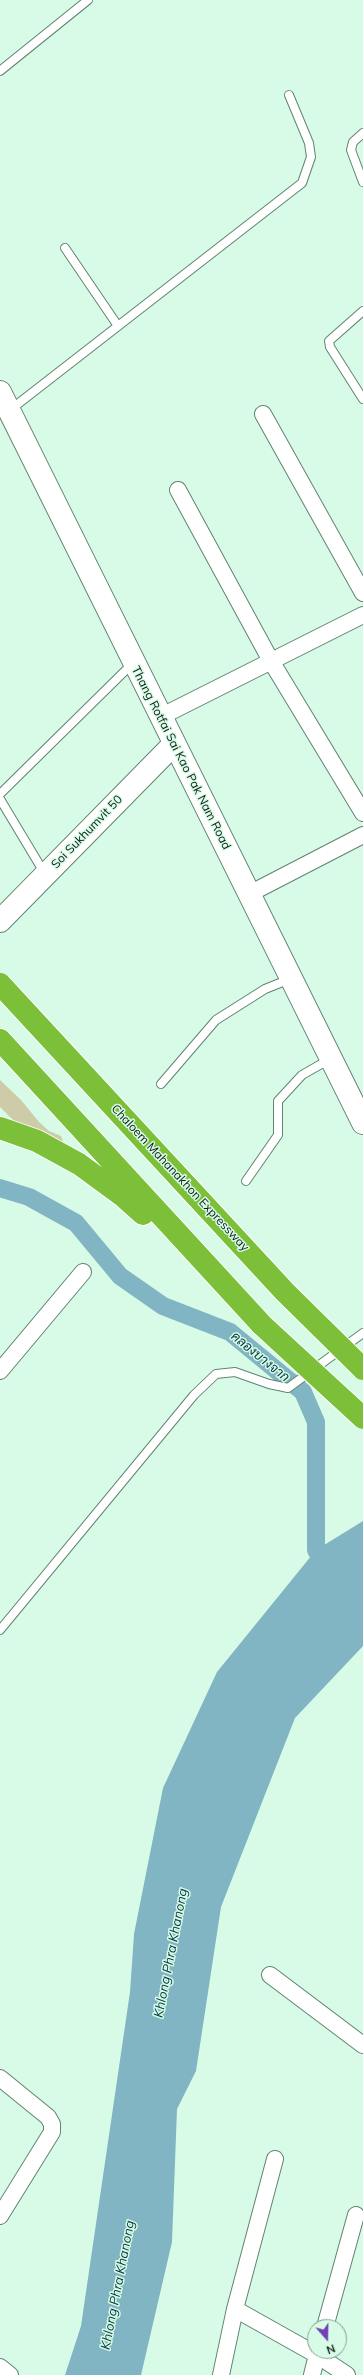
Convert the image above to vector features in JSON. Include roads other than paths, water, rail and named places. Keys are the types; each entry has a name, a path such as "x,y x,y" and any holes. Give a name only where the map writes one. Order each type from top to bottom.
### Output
{"highway":[{"name":"Chaloem Mahanakhon Expressway","path":"0,984 285,1292 363,1370"},
{"path":"0,1040 262,1325"},
{"path":"0,1128 37,1141 73,1160 124,1196 363,1418"}],"main road":[{"name":"Thang Rotfai Sai Kao Pak Nam Road","path":"5,401 160,717 363,1123"},
{"name":"Soi Sukhumvit 50","path":"0,921 174,744"}],"street":[{"path":"263,414 363,593"},
{"path":"178,490 271,661 363,813"},
{"path":"160,717 363,615"},
{"path":"249,894 363,836"},
{"path":"0,1371 84,1272"},
{"path":"270,1976 363,2045"},
{"path":"0,2078 48,2118 52,2124 52,2132 0,2216"},
{"path":"221,2375 235,2309 275,2159"},
{"path":"326,2319 356,2215"},
{"path":"235,2309 307,2348"},
{"path":"312,2375 316,2359"},
{"path":"325,2359 347,2375"},
{"path":"0,2367 10,2375"}],"lane":[{"path":"0,71 88,0"},
{"path":"5,401 118,326 302,183 311,157 309,143 289,95"},
{"path":"363,133 353,142 351,150 363,182"},
{"path":"65,248 118,326"},
{"path":"363,311 328,341 330,347 363,399"},
{"path":"0,794 134,663"},
{"path":"0,799 45,875"},
{"path":"161,1084 216,1020 265,989 290,979"},
{"path":"246,1181 278,1135 278,1101 302,1075 330,1059"},
{"path":"0,1630 194,1395 216,1374 235,1372 269,1384 288,1388 363,1333"}],"water":[{"name":"Khlong Phra Khanong","path":"363,1521 363,1646 295,1718 221,1907 196,2071 177,2109 172,2242 141,2375 65,2375 81,2326 130,1992 134,1934 163,1788 217,1672 316,1550"}],"waterway":[{"name":"คลองบางจาก","path":"0,1188 29,1197 76,1223 120,1276 163,1306 230,1332 303,1392 316,1422 316,1550 328,1570"}]}
